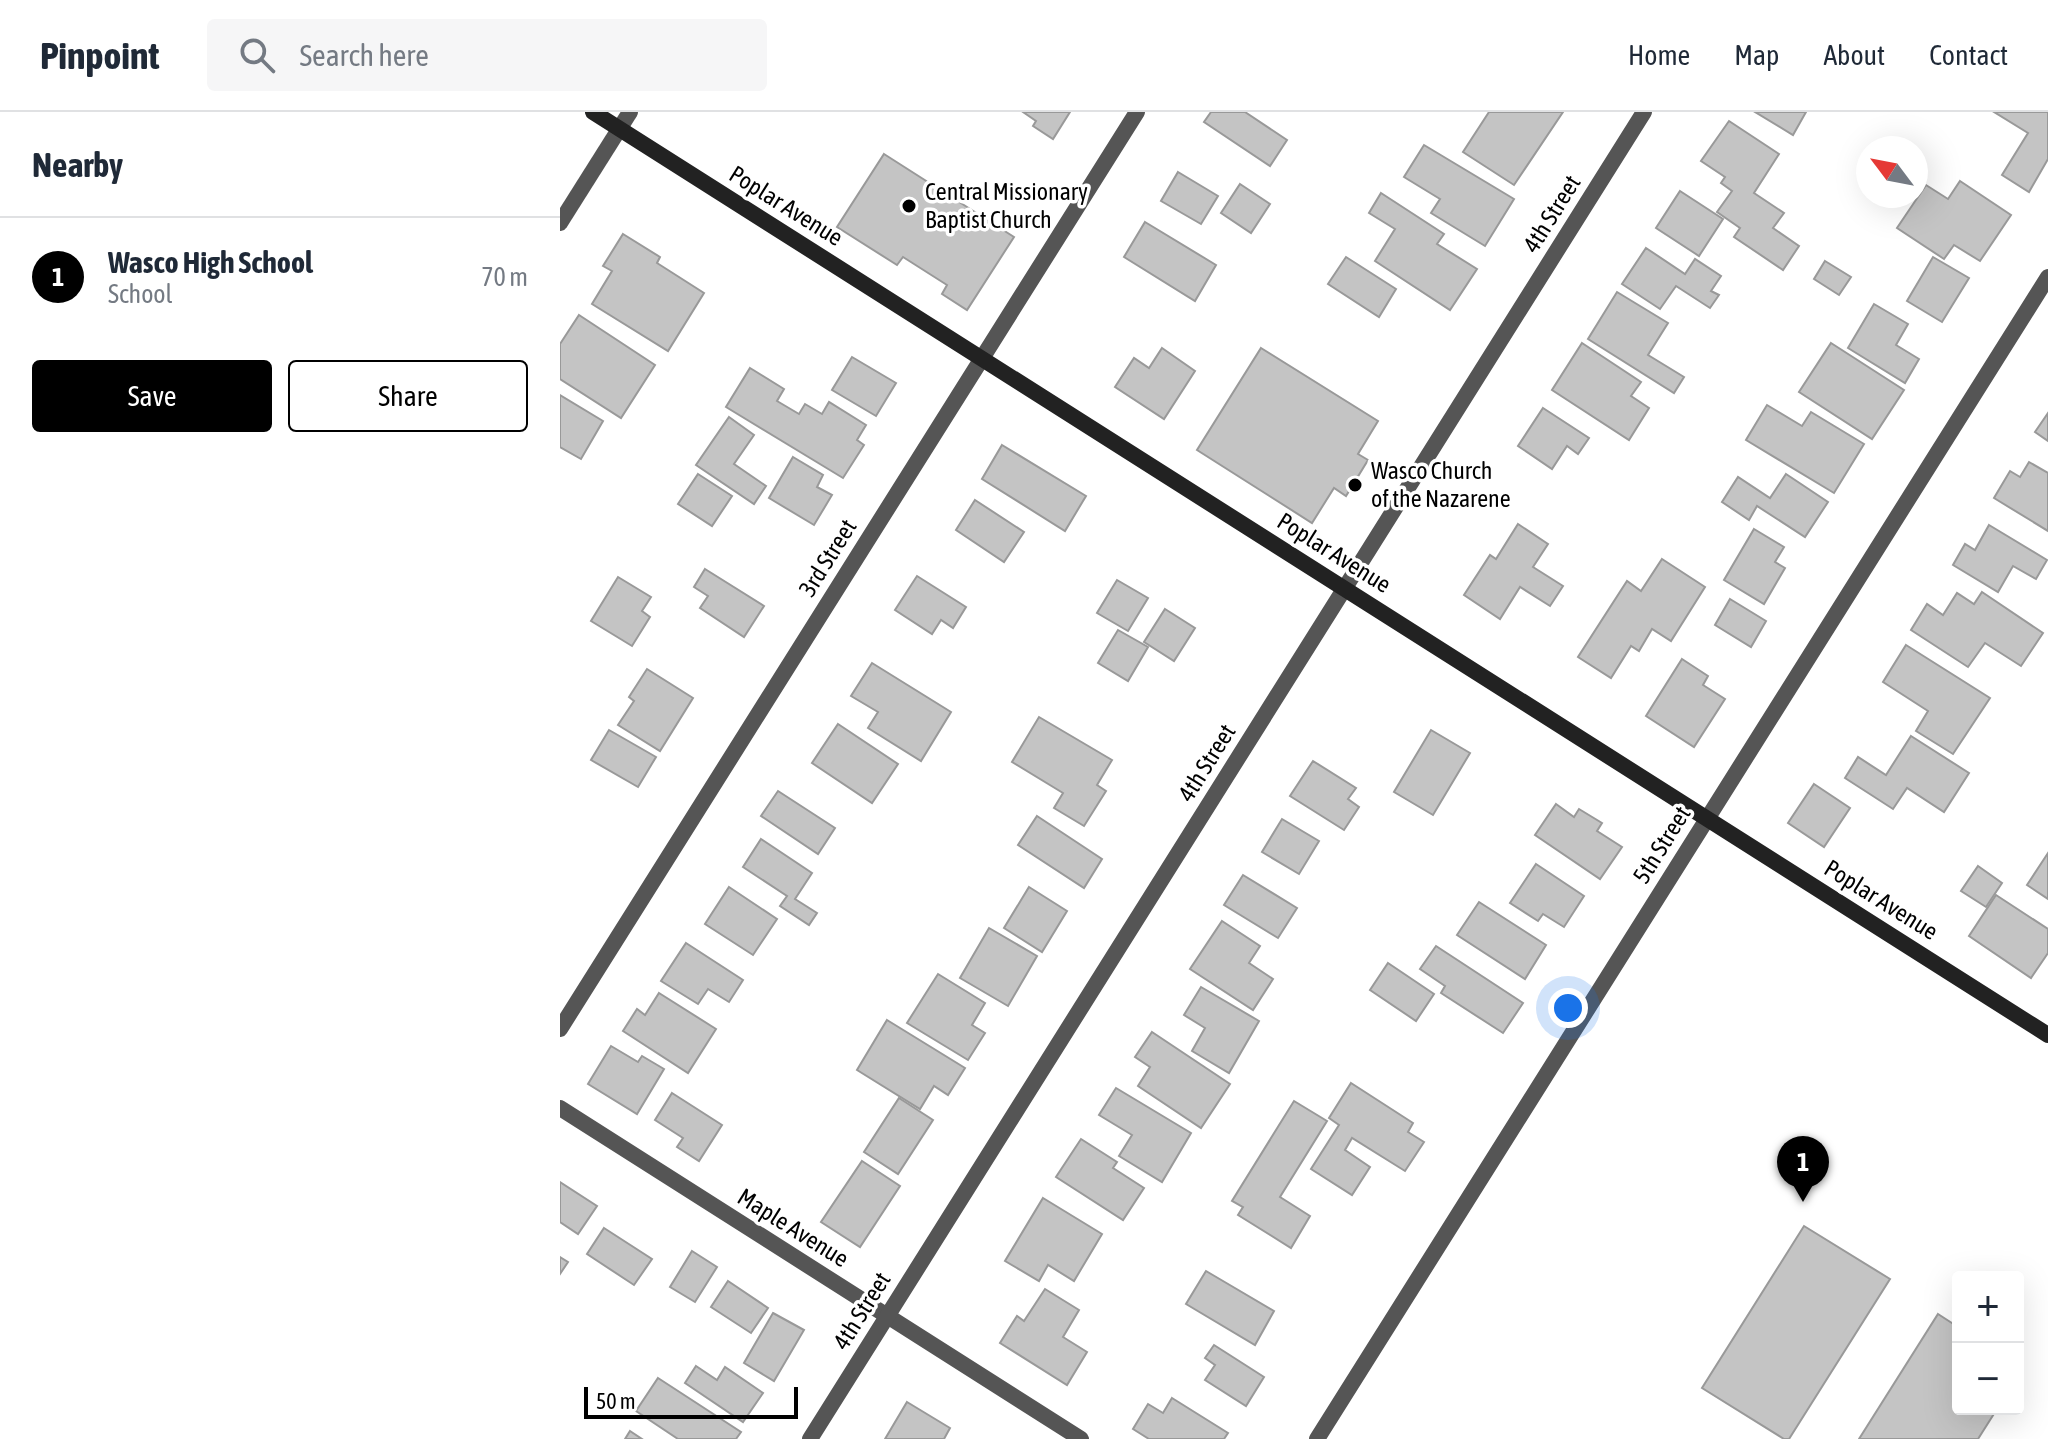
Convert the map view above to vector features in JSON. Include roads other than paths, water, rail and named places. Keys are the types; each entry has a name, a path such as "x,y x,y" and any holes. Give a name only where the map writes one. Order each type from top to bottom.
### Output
{"main road":[{"name":"Poplar Avenue","path":"593,112 2048,1035"}],"street":[{"path":"560,223 630,112"},
{"name":"3rd Street","path":"560,1029 1137,112"},
{"name":"4th Street","path":"810,1439 1644,112"},
{"name":"5th Street","path":"1317,1439 2048,277"},
{"name":"Maple Avenue","path":"560,1108 1081,1439"}],"place":[{"name":"Central Missionary Baptist Church","path":"909,206"},
{"name":"Wasco Church of the Nazarene","path":"1355,485"},
{"name":"Wasco High School","path":"1803,1202"}]}
